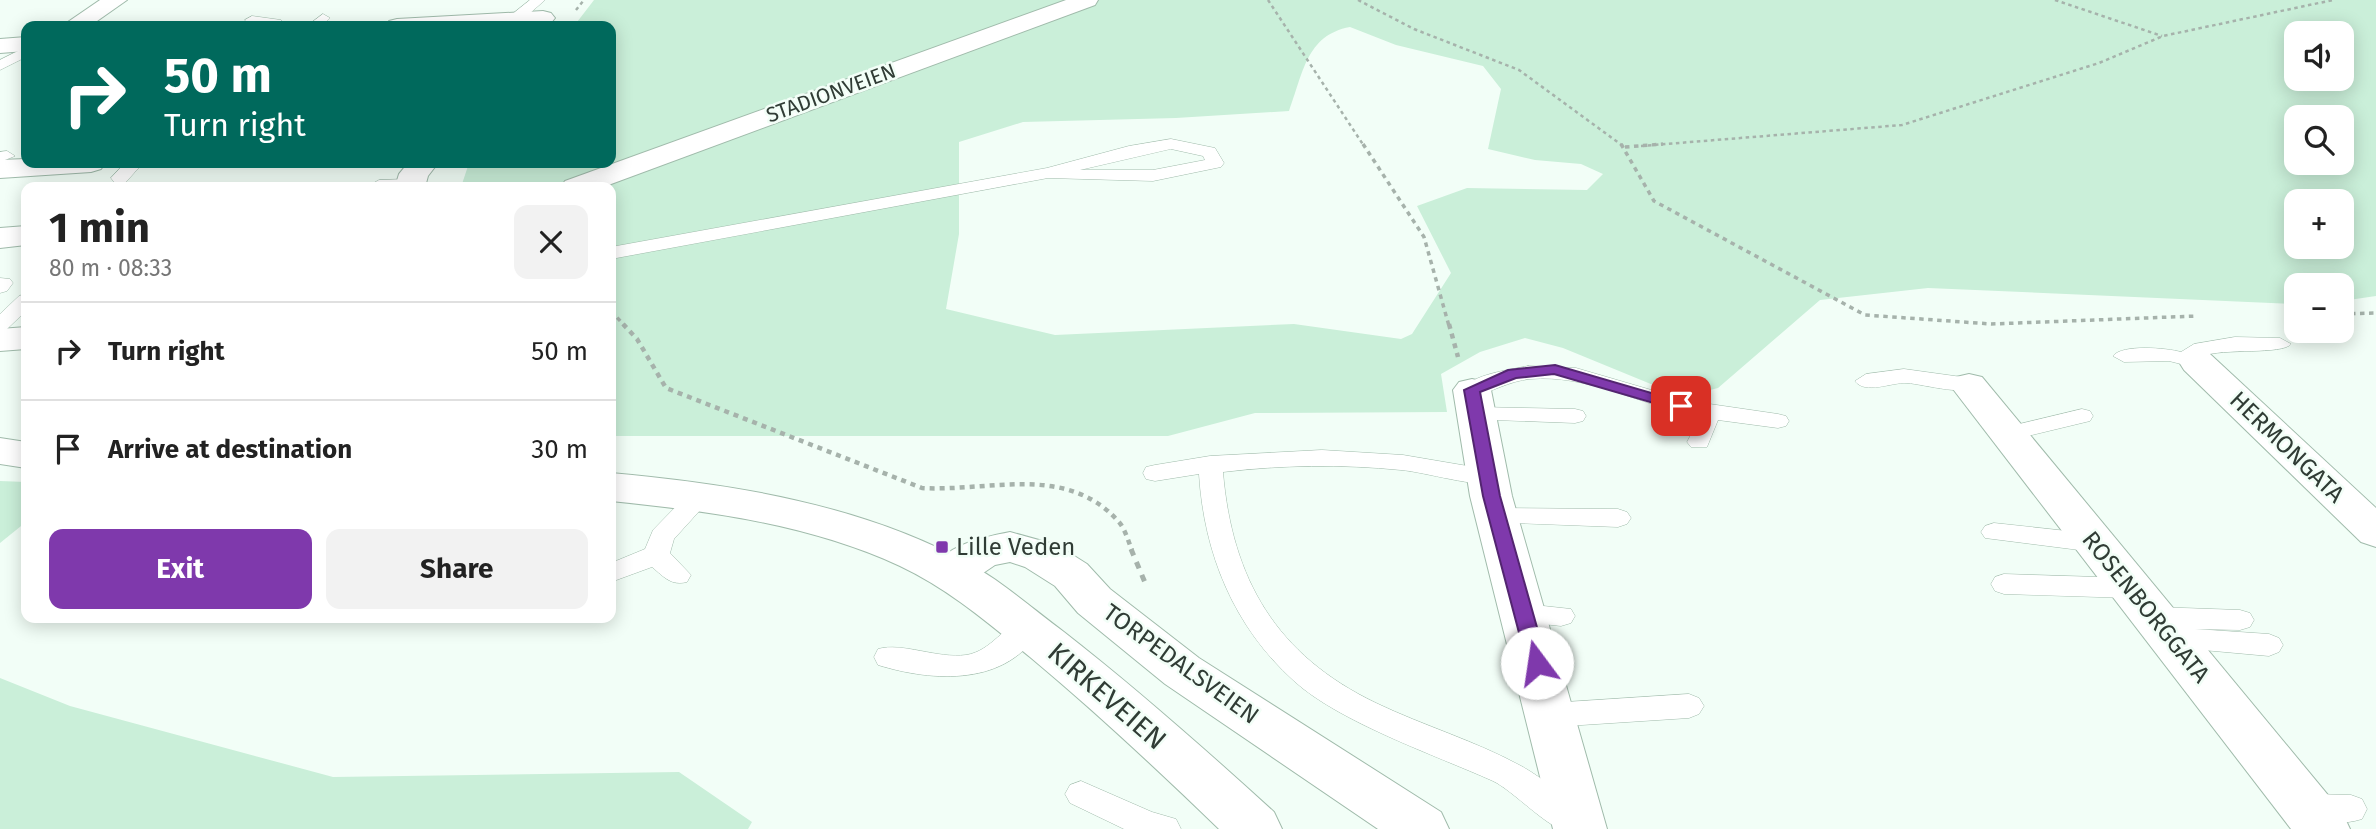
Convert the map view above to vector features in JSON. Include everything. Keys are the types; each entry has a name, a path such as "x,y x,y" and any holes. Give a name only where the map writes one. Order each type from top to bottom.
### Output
{"street":[{"path":"83,21 116,0"},
{"name":"STADIONVEIEN","path":"590,182 1087,0"},
{"path":"452,21 538,13"},
{"path":"0,46 21,44"},
{"path":"2,161 21,162"},
{"path":"0,238 21,236"},
{"path":"0,340 21,338"},
{"name":"HERMONGATA","path":"2197,362 2370,522"},
{"name":"ROSENBORGGATA","path":"1969,385 2152,614 2327,815"},
{"path":"1474,402 1493,497 1543,615 1551,715 1580,828"},
{"path":"0,451 21,454"},
{"path":"616,488 701,496 837,528 893,547 951,573"},
{"name":"TORPEDALSVEIEN","path":"951,573 982,553 1010,547 1041,556 1071,575 1094,601 1182,671 1422,829"},
{"name":"KIRKEVEIEN","path":"951,573 1099,685 1255,829"}],"lane":[{"path":"252,20 260,21"},
{"path":"0,66 21,54"},
{"path":"616,252 1048,173 1129,151 1171,144 1209,152 1215,163 1189,172 1138,177 1048,173"},
{"path":"120,178 129,168"},
{"path":"394,182 415,178"},
{"path":"0,325 21,305"},
{"path":"2197,362 2191,352 2204,347 2232,342 2280,344"},
{"path":"2124,356 2169,355 2197,362"},
{"path":"1474,402 1514,373 1555,370 1705,411 1778,421"},
{"path":"1866,382 1904,376 1969,385"},
{"path":"1474,402 1575,416"},
{"path":"1699,442 1707,425 1705,411"},
{"path":"2007,434 2082,416"},
{"path":"1155,473 1266,457 1349,457 1431,464 1493,497 1618,518"},
{"path":"1210,464 1214,516 1232,573 1255,621 1305,674 1363,710 1512,776 1580,828"},
{"path":"656,555 662,536 701,496"},
{"path":"1994,532 2095,543"},
{"path":"616,571 656,555"},
{"path":"656,555 678,575"},
{"path":"2004,584 2152,614 2269,645"},
{"path":"2152,614 2240,620"},
{"path":"888,657 919,664 964,668 991,659 1027,628"},
{"path":"1551,715 1689,706"},
{"path":"1081,794 1147,825 1165,829"}],"path":[{"path":"1268,0 1424,237 1451,341 1474,402"},
{"path":"1358,0 1414,29 1519,70 1625,147 1654,201 1865,315 1991,324 2203,316"},
{"path":"2055,0 2163,36"},
{"path":"1625,147 1902,125 2099,63 2163,36 2333,0"},
{"path":"2354,314 2376,313"},
{"path":"616,316 637,339 666,388 922,488 959,491 1030,482 1068,487 1094,501 1120,522 1144,573 1147,586"}],"green space":[{"path":"594,0 2376,0 2376,296 2354,299 2354,273 2284,273 2284,303 1928,288 1820,300 1718,388 1694,394 1663,389 1563,348 1525,338 1480,352 1441,374 1447,412 1255,413 1168,436 616,436 616,182 463,182 467,168 616,168 616,21 578,21","holes":["1350,27 1396,45 1483,66 1501,89 1488,149 1535,160 1581,164 1603,174 1587,190 1467,188 1417,206 1451,273 1412,334 1401,339 1294,324 1055,335 946,309 959,234 959,142 1023,122 1176,118 1289,111 1308,58 1315,47 1335,31"]},
{"path":"0,481 21,482 21,526 0,543"},
{"path":"0,678 70,706 333,777 679,772 752,822 748,829 0,829"}],"place":[{"name":"Lille Veden","path":"942,547"}],"route":[{"path":"1537,663 1492,496 1472,390 1514,373 1555,370 1681,406"}]}
